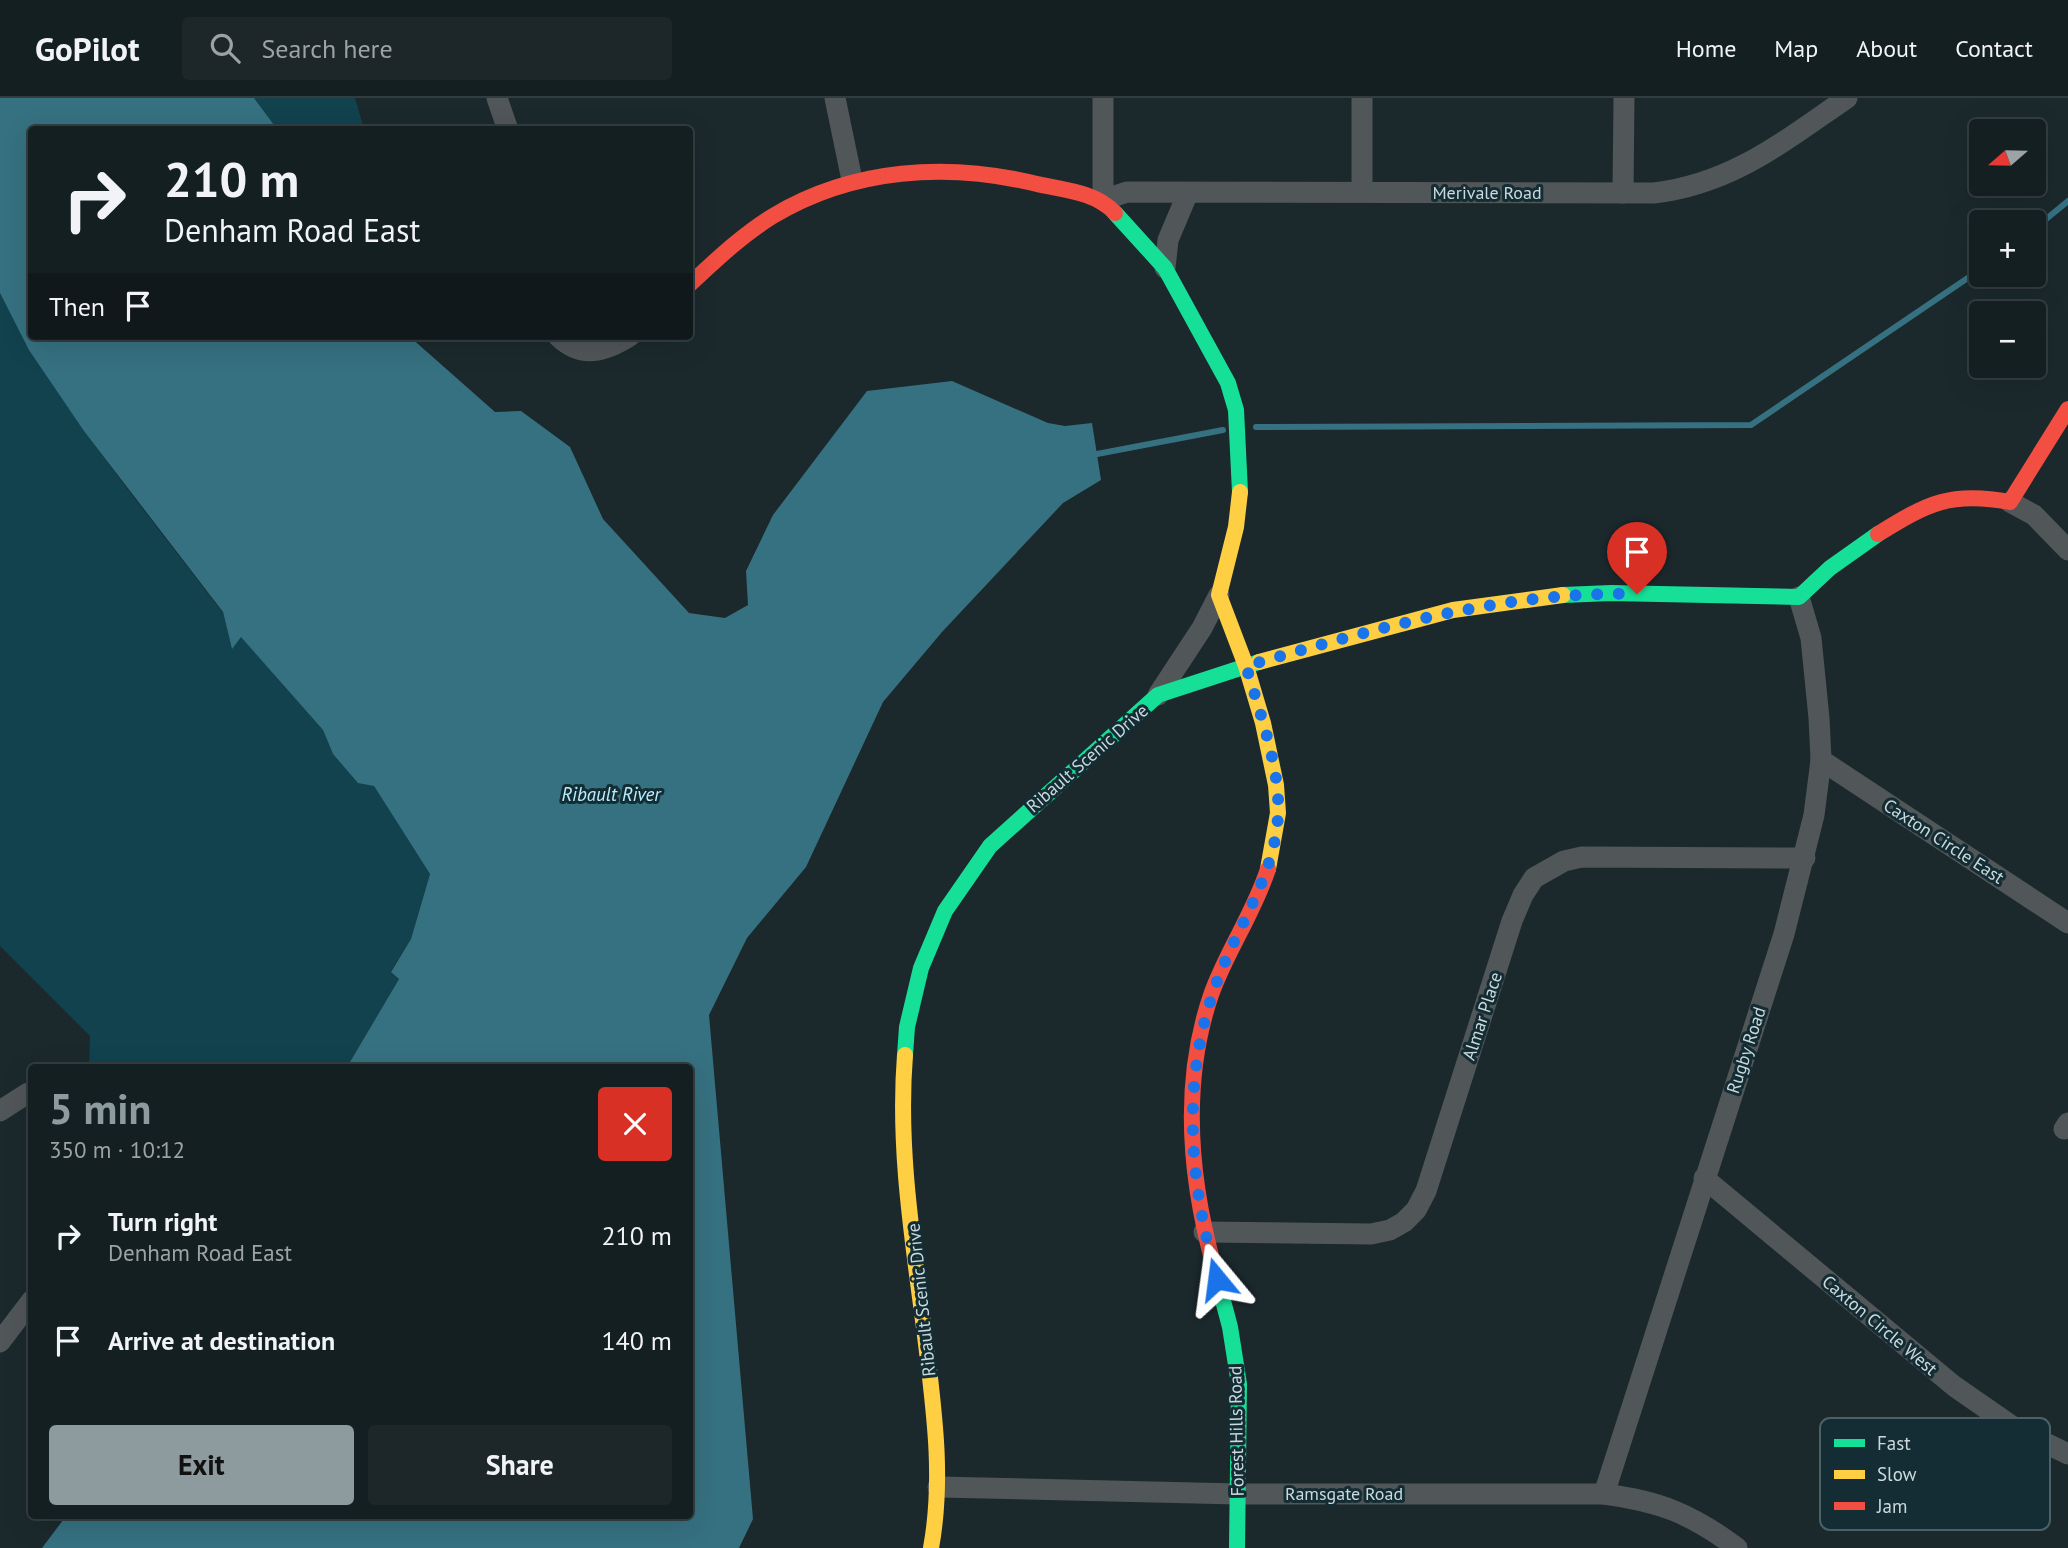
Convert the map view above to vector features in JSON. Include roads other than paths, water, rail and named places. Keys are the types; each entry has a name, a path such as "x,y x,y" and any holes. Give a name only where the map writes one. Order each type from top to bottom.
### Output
{"street":[{"path":"497,98 507,126"},
{"path":"835,98 852,180"},
{"path":"1102,201 1103,98"},
{"path":"1362,98 1362,191"},
{"path":"1623,98 1623,193"},
{"name":"Merivale Road","path":"1102,201 1127,192 1187,195 1362,191 1623,193 1689,189 1751,163 1847,98"},
{"path":"693,281 738,240 774,215 852,180 927,171 990,174 1102,201 1165,268 1213,352 1236,410 1240,492 1236,527 1219,595 1202,628 1158,695"},
{"path":"1165,268 1168,240 1175,216 1187,195"},
{"path":"564,340 581,351 597,352 624,340"},
{"path":"2010,502 2068,409"},
{"path":"1799,597 1815,578 1908,515 1934,503 1958,497 2010,502 2034,515 2068,550"},
{"name":"Ribault Scenic Drive","path":"931,1548 936,1526 938,1488 936,1438 902,1122 901,1077 911,995 940,915 981,855 1007,827 1139,715 1158,695 1246,666 1374,630 1497,602 1611,593 1799,597"},
{"path":"1219,595 1246,666"},
{"name":"Rugby Road","path":"1604,1494 1784,934 1805,858 1821,760 1811,638 1799,597"},
{"name":"Forest Hills Road","path":"1237,1548 1236,1364 1230,1327 1204,1232 1195,1185 1191,1135 1196,1055 1211,995 1267,872 1275,845 1279,813 1263,723 1246,666"},
{"name":"Caxton Circle East","path":"1821,760 2068,923"},
{"name":"Almar Place","path":"1204,1232 1360,1236 1390,1230 1416,1210 1426,1191 1512,921 1534,878 1547,869 1582,857 1805,858"},
{"path":"0,1111 28,1093"},
{"name":"Caxton Circle West","path":"1704,1178 1954,1386 2000,1418"},
{"path":"0,1342 28,1305"},
{"name":"Caxton Circle West","path":"2050,1445 2068,1454"},
{"name":"Ramsgate Road","path":"938,1488 1238,1494 1604,1494 1642,1498 1674,1509 1708,1526 1737,1548"}],"water":[{"name":"Ribault River","path":"0,98 254,98 275,126 28,126 28,340 414,340 495,412 521,411 570,447 603,519 689,613 725,618 748,605 746,571 773,515 867,391 952,381 1048,423 1065,426 1092,423 1101,480 1063,503 942,632 883,702 806,867 747,938 709,1015 753,1519 739,1548 42,1548 64,1519 693,1519 693,1064 349,1064 399,979 391,972 411,939 430,874 374,786 358,783 333,754 323,730 241,637 232,649 223,612 84,431 29,350 0,293"}],"waterway":[{"path":"2046,219 2068,201"},
{"path":"1256,427 1751,425 1969,277"},
{"path":"1097,454 1223,430"}]}
